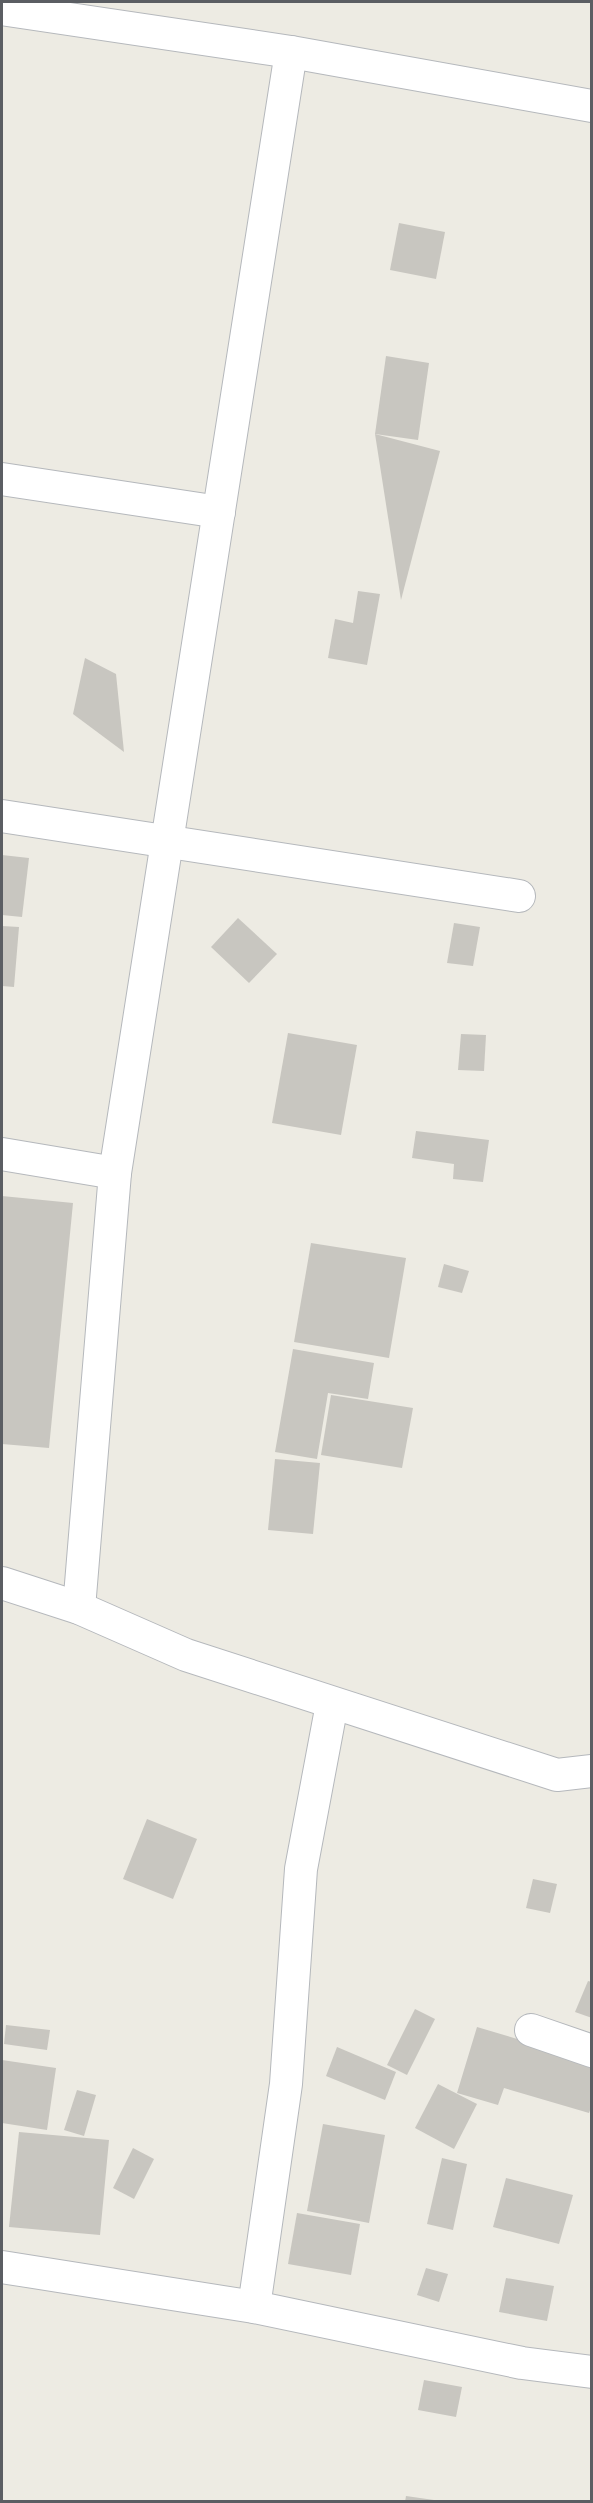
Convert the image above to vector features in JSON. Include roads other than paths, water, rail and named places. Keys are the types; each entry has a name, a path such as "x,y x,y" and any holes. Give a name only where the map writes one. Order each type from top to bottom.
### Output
{"street":[{"path":"2,9 291,52 591,106"},
{"path":"79,1608 115,1173 291,52"},
{"path":"2,479 219,512"},
{"path":"2,816 519,896"},
{"path":"2,1154 115,1173"},
{"path":"2,1583 79,1608 186,1655 332,1704 557,1775 591,1771"},
{"path":"254,2307 286,2084 301,1869 332,1704"},
{"path":"531,2030 591,2051"},
{"path":"2,2267 254,2307 522,2363 591,2372"}]}
